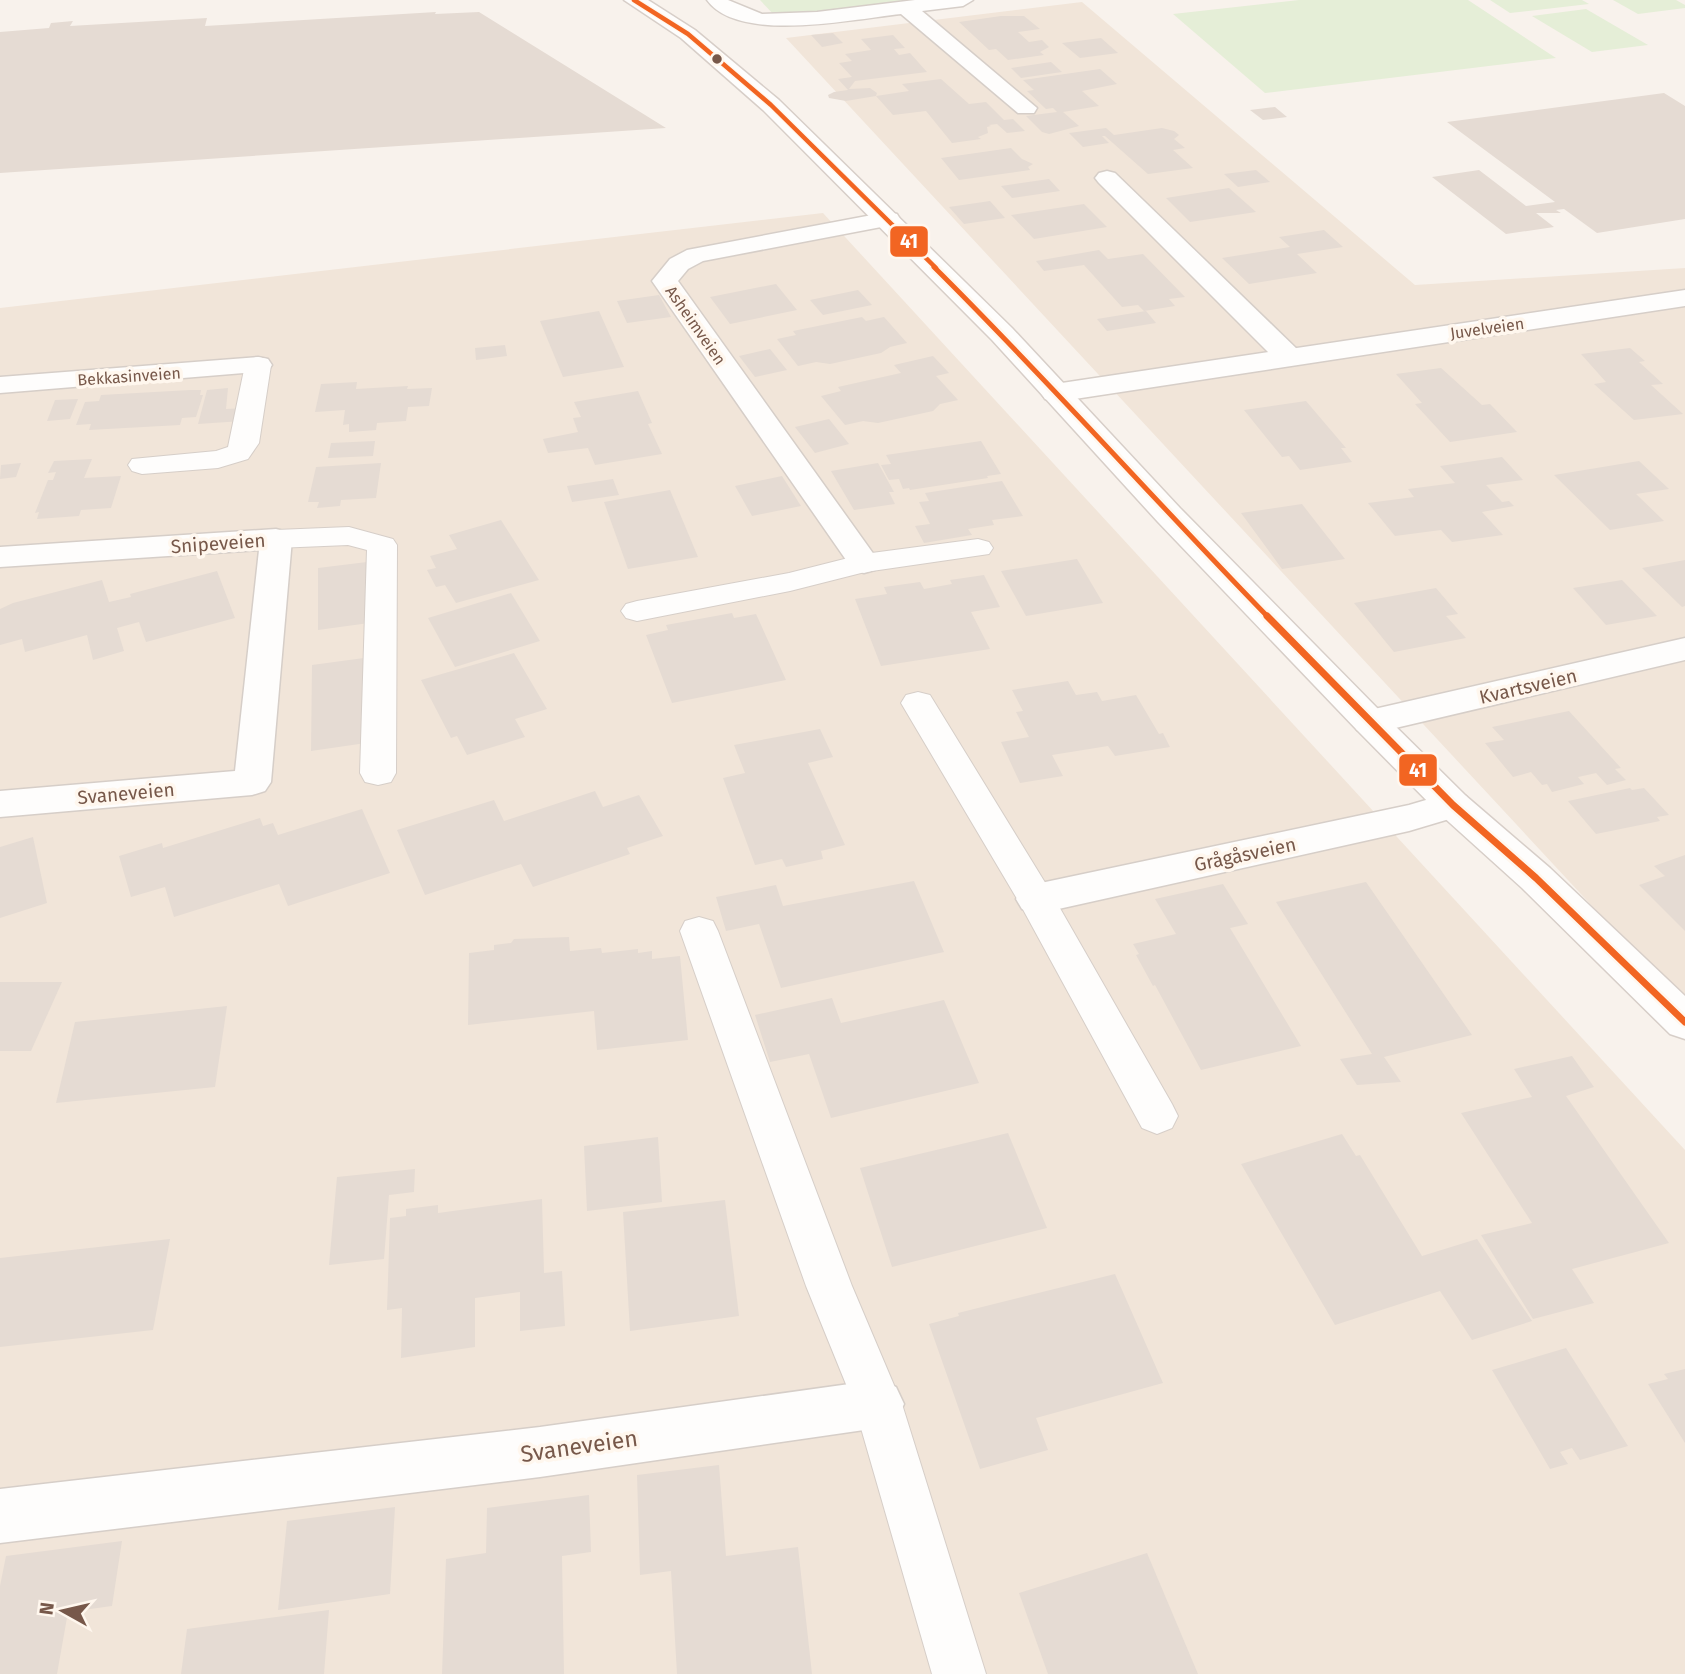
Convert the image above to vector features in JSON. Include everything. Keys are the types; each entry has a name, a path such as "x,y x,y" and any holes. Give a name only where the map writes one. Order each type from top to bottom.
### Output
{"street":[{"path":"634,0 654,11 721,59 772,105 888,219 1168,515 1370,722 1685,1023"},
{"path":"717,0 723,7 760,20 817,18 963,0"},
{"path":"906,8 1026,108"},
{"path":"1107,177 1289,357"},
{"name":"Asheimveien","path":"864,563 665,281 679,264 696,256 888,219"},
{"name":"Juvelveien","path":"1055,393 1685,298"},
{"name":"Bekkasinveien","path":"0,386 258,365"},
{"name":"Snipeveien","path":"0,557 276,539 252,782"},
{"name":"Kvartsveien","path":"1370,722 1685,649"},
{"name":"Svaneveien","path":"0,804 252,782"},
{"name":"Grågåsveien","path":"1036,899 1409,818 1454,805"},
{"name":"Svaneveien","path":"0,1516 540,1452 878,1404"}],"lane":[{"path":"142,465 218,459 238,453 245,443 258,365"},
{"path":"276,539 349,536 382,545 378,773"},
{"path":"637,611 790,582 864,563 978,548"},
{"path":"918,703 1036,899 1157,1116"},
{"path":"699,931 829,1286 878,1404 959,1674"}],"shaded area":[{"path":"1082,2 1415,285 1685,268 1685,1006 786,38"},
{"path":"823,213 1685,1150 1685,1674 0,1674 0,308"}],"green space":[{"path":"760,0 907,0 799,15 774,15"},
{"path":"1299,0 1468,0 1556,58 1265,93 1173,14"},
{"path":"1490,0 1582,0 1589,4 1510,13"},
{"path":"1613,0 1676,0 1685,5 1685,8 1638,14"},
{"path":"1586,9 1648,45 1592,52 1532,16"}],"building":[{"path":"436,12 435,14 479,12 666,128 0,173 0,32 49,28 51,23 73,21 70,26 207,18 205,26"},
{"path":"1001,16 1024,16 1040,29 1018,32 1029,42 1042,40 1049,47 1040,52 1044,55 1008,60 996,49 989,50 959,22"},
{"path":"833,33 843,43 822,47 811,35"},
{"path":"893,35 905,48 894,49 899,55 910,53 927,72 855,81 849,89 870,88 877,93 876,96 846,101 829,98 828,95 848,90 838,79 852,77 839,63 852,61 845,54 871,50 861,39"},
{"path":"1101,38 1118,53 1080,58 1062,43"},
{"path":"1051,62 1062,72 1021,78 1011,68"},
{"path":"1100,69 1117,84 1082,91 1099,106 1063,112 1079,126 1049,134 1042,132 1026,116 1057,112 1053,108 1046,109 1027,91 1034,90 1023,80"},
{"path":"941,79 969,104 986,102 1004,120 1013,119 1025,131 1007,133 997,124 989,125 991,126 987,127 988,133 978,137 981,139 952,143 926,111 893,115 876,96 909,91 902,84"},
{"path":"1664,93 1685,106 1685,219 1597,233 1564,209 1556,210 1561,213 1536,213 1554,227 1506,234 1432,177 1479,170 1526,206 1555,202 1447,122"},
{"path":"1275,107 1287,117 1263,120 1250,110"},
{"path":"1106,128 1114,135 1162,128 1174,131 1179,135 1174,139 1185,148 1173,150 1193,168 1148,174 1105,136 1102,136 1109,143 1083,147 1069,133"},
{"path":"1011,148 1022,159 1033,164 1028,167 1030,170 959,180 941,158"},
{"path":"1256,170 1270,182 1238,187 1224,174"},
{"path":"1049,179 1060,191 1012,198 1001,186"},
{"path":"1229,188 1256,212 1190,222 1166,198"},
{"path":"990,201 1005,218 964,224 949,207"},
{"path":"1084,204 1107,227 1034,239 1011,215"},
{"path":"1324,230 1343,247 1297,254 1317,273 1249,284 1222,258 1290,247 1279,237"},
{"path":"1099,250 1108,259 1143,254 1185,297 1169,299 1175,306 1144,311 1138,305 1122,307 1084,265 1044,271 1036,261"},
{"path":"776,284 797,310 730,324 710,297"},
{"path":"858,290 872,305 823,315 810,300"},
{"path":"659,295 671,317 627,323 617,301"},
{"path":"599,311 624,367 563,377 540,321"},
{"path":"1146,311 1156,323 1107,331 1097,319"},
{"path":"862,317 866,321 884,317 907,343 890,347 881,353 830,364 816,362 798,366 777,339 796,335 793,331"},
{"path":"505,345 507,356 476,360 475,348"},
{"path":"1630,348 1645,361 1639,362 1663,384 1651,385 1683,414 1634,420 1594,384 1606,382 1581,354"},
{"path":"770,349 787,370 755,377 739,356"},
{"path":"933,356 949,373 936,376 958,400 940,404 933,411 878,423 863,421 845,425 821,396 841,391 838,387 901,373 894,365"},
{"path":"1441,368 1482,405 1490,404 1517,432 1450,442 1415,404 1422,403 1396,374"},
{"path":"357,382 356,389 408,386 407,389 432,388 429,406 408,407 406,421 377,423 376,430 349,432 349,424 343,425 345,410 315,412 321,384"},
{"path":"228,388 226,409 245,408 242,421 198,424 207,390"},
{"path":"201,390 200,395 203,395 196,417 182,418 180,425 89,430 91,424 76,425 85,402 99,401 101,395"},
{"path":"638,391 652,423 648,424 662,454 595,465 588,448 548,453 543,439 578,432 573,418 581,417 574,402"},
{"path":"78,399 70,419 47,421 55,400"},
{"path":"1306,401 1346,448 1341,448 1352,462 1300,470 1289,456 1282,457 1244,410"},
{"path":"829,419 849,444 815,453 795,427"},
{"path":"375,441 373,456 328,458 331,443"},
{"path":"981,441 1001,474 910,490 903,489 899,479 889,480 881,465 891,464 886,455"},
{"path":"1502,457 1523,480 1486,485 1502,502 1509,501 1514,506 1482,512 1503,535 1452,542 1441,530 1395,536 1368,503 1414,497 1408,489 1455,483 1440,466"},
{"path":"92,459 84,478 121,476 111,508 81,510 79,516 37,519 39,512 35,513 48,480 53,480 56,472 48,473 54,461"},
{"path":"1639,461 1669,489 1636,494 1664,521 1610,530 1554,475"},
{"path":"21,463 16,477 0,479 1,465"},
{"path":"381,463 376,498 341,500 340,506 317,508 319,502 308,502 316,467"},
{"path":"878,463 894,492 889,492 895,504 854,510 831,471"},
{"path":"782,476 801,506 752,516 735,486"},
{"path":"613,479 619,495 572,502 567,486"},
{"path":"1002,481 1023,516 992,520 994,525 968,529 972,535 924,543 915,526 930,524 919,502 929,501 925,493"},
{"path":"670,490 698,557 628,569 604,502"},
{"path":"1302,504 1345,559 1282,569 1241,513"},
{"path":"501,520 539,580 456,603 445,585 436,587 427,570 436,568 430,556 457,549 449,535"},
{"path":"1077,559 1103,603 1026,616 1001,571"},
{"path":"1685,560 1685,606 1682,607 1642,568"},
{"path":"367,562 369,623 318,630 318,568"},
{"path":"217,571 235,618 146,642 139,622 117,628 124,651 93,660 87,635 25,652 22,639 0,645 0,609 13,603 102,580 109,602"},
{"path":"984,575 1000,607 971,612 990,649 881,666 855,599 887,594 884,587 920,582 924,589 952,584 950,580"},
{"path":"1622,580 1657,616 1606,625 1573,588"},
{"path":"1436,588 1458,614 1446,616 1466,638 1394,652 1354,603"},
{"path":"511,593 540,641 455,667 428,618"},
{"path":"732,613 734,618 756,614 786,680 672,703 646,635 668,630 666,625"},
{"path":"514,653 547,709 515,719 525,737 467,755 457,736 451,738 421,680"},
{"path":"364,658 366,743 311,751 312,665"},
{"path":"1068,681 1076,695 1097,692 1102,701 1136,695 1170,747 1115,756 1108,746 1052,755 1063,776 1020,783 1001,742 1029,737 1016,712 1023,711 1012,690"},
{"path":"1569,711 1621,768 1615,769 1626,780 1607,785 1596,773 1578,777 1584,784 1552,792 1547,784 1542,785 1531,772 1513,777 1485,743 1504,740 1492,727"},
{"path":"820,729 833,757 808,763 845,845 821,851 823,859 786,867 782,859 755,865 723,778 745,773 734,745"},
{"path":"1630,788 1644,788 1669,815 1657,817 1660,821 1596,834 1568,801"},
{"path":"595,791 603,807 639,795 663,836 627,848 630,854 533,887 521,864 425,895 397,830 494,800 504,821"},
{"path":"362,809 390,873 288,906 279,884 174,917 165,887 131,897 119,856 162,843 163,848 260,818 263,826 273,823 278,835"},
{"path":"33,837 47,903 0,918 0,847"},
{"path":"1685,855 1685,931 1639,885 1665,876 1654,866"},
{"path":"914,881 944,952 781,988 759,924 726,931 716,897 776,885 783,906"},
{"path":"1366,882 1472,1035 1384,1057 1401,1082 1357,1085 1340,1059 1372,1054 1276,902"},
{"path":"1223,884 1248,924 1230,928 1301,1046 1201,1070 1136,955 1139,954 1133,944 1176,934 1155,899"},
{"path":"569,937 570,951 601,948 602,953 638,949 638,953 652,951 652,959 680,956 688,1040 597,1050 594,1011 468,1025 469,953 494,950 494,945 511,943 514,939"},
{"path":"0,982 62,982 31,1051 0,1051"},
{"path":"832,998 841,1023 944,1000 979,1083 831,1118 809,1054 770,1062 755,1015"},
{"path":"227,1006 215,1087 56,1103 75,1022"},
{"path":"1572,1056 1594,1087 1566,1096 1669,1243 1572,1269 1594,1303 1533,1319 1481,1235 1532,1223 1461,1113 1532,1097 1514,1069"},
{"path":"1008,1133 1047,1228 892,1267 860,1168"},
{"path":"1342,1134 1356,1156 1360,1155 1422,1256 1477,1239 1532,1321 1472,1340 1440,1291 1335,1325 1241,1164"},
{"path":"658,1137 662,1202 587,1211 584,1146"},
{"path":"415,1169 414,1192 389,1195 384,1259 329,1265 337,1177"},
{"path":"542,1199 544,1273 562,1271 565,1326 520,1331 520,1292 475,1298 475,1347 401,1358 402,1308 387,1310 390,1218 406,1216 406,1209 438,1205 438,1213"},
{"path":"725,1200 739,1316 630,1331 623,1212"},
{"path":"170,1239 153,1330 0,1347 0,1258"},
{"path":"1115,1274 1163,1383 1036,1418 1048,1450 980,1469 929,1324 959,1316 958,1313"},
{"path":"1566,1348 1628,1446 1580,1460 1572,1448 1560,1452 1568,1464 1550,1469 1492,1370"},
{"path":"1685,1369 1685,1443 1648,1384 1668,1379 1664,1374"},
{"path":"719,1465 726,1556 798,1547 812,1674 677,1674 671,1571 640,1575 637,1475"},
{"path":"589,1495 591,1552 562,1556 564,1674 442,1674 446,1559 486,1553 487,1508"},
{"path":"395,1507 390,1594 278,1610 287,1521"},
{"path":"122,1541 112,1606 68,1612 57,1674 0,1674 0,1586 6,1556"},
{"path":"1147,1553 1198,1674 1048,1674 1019,1593"},
{"path":"329,1610 324,1674 181,1674 187,1629"}],"transit line":[{"name":"41","path":"634,0 688,34 771,105 1002,334 1169,515 1370,722 1453,805 1536,878 1685,1022"}]}
